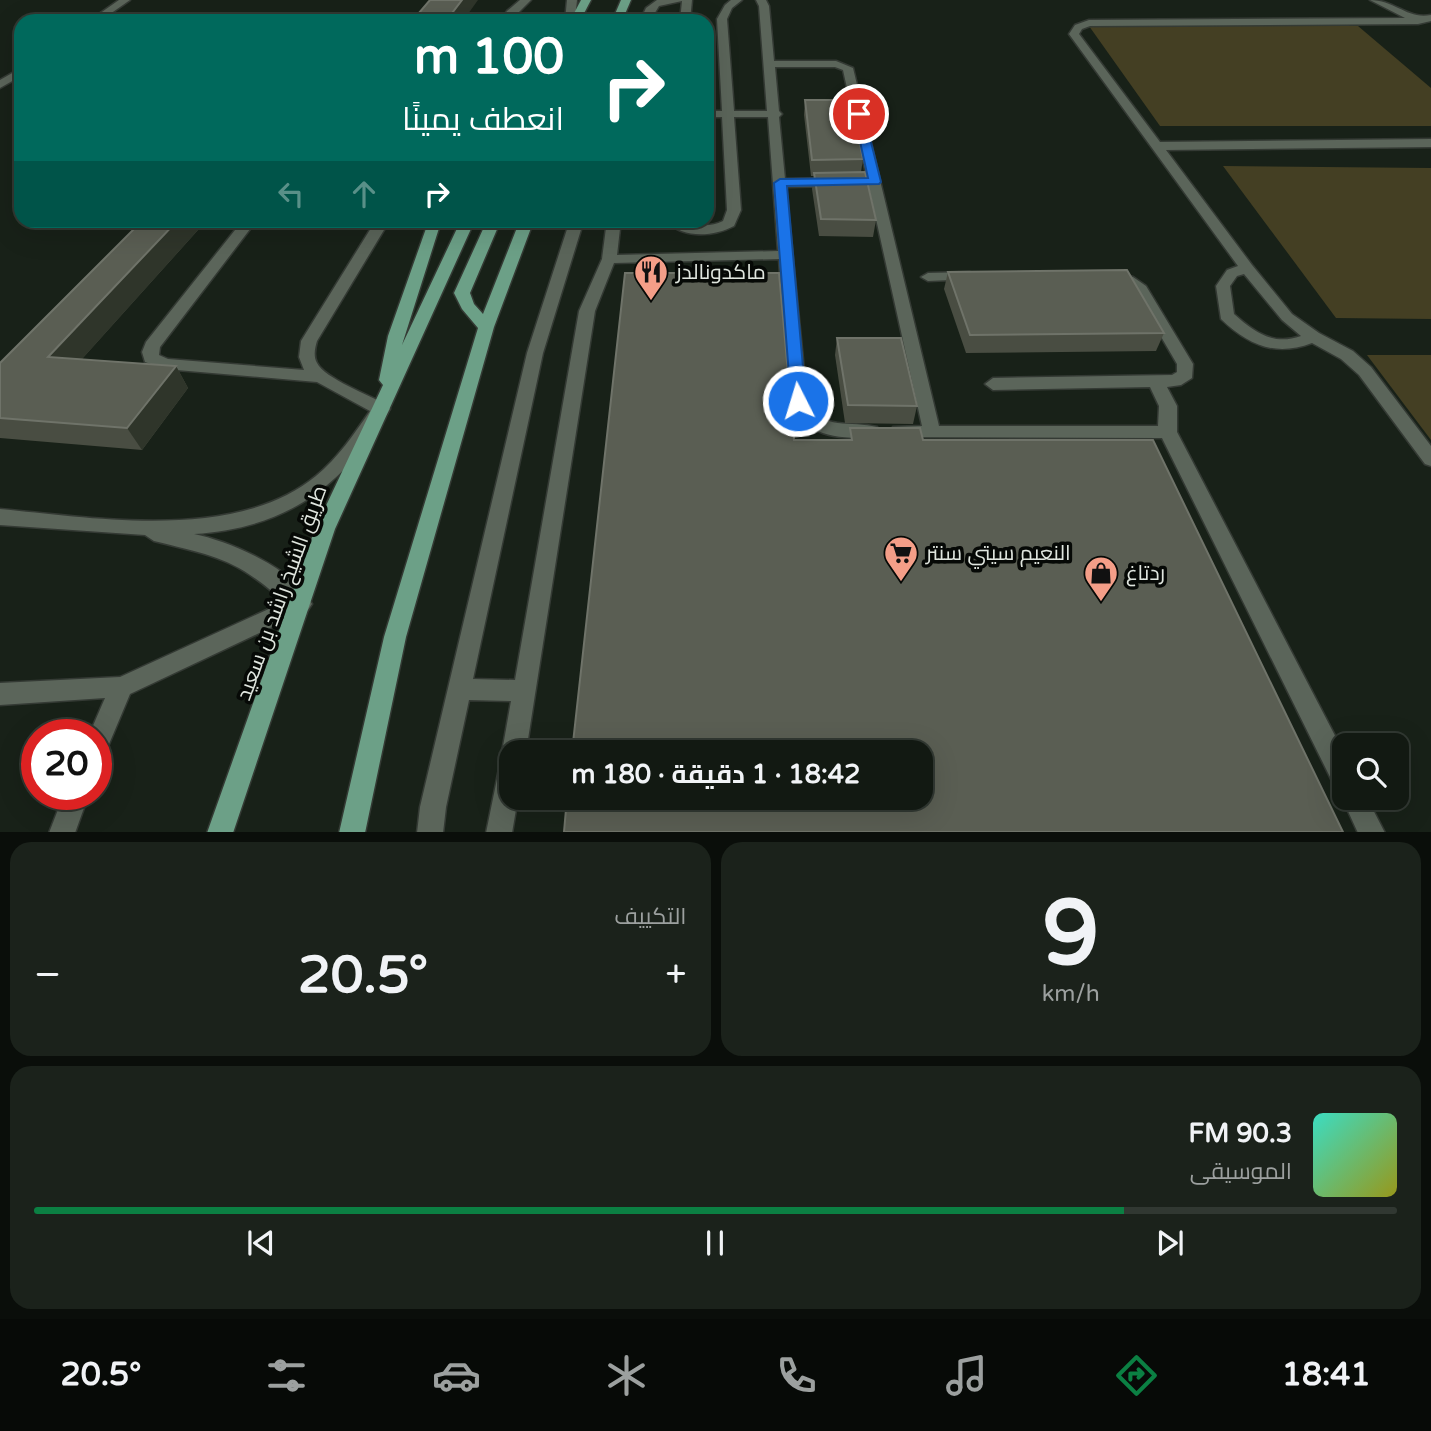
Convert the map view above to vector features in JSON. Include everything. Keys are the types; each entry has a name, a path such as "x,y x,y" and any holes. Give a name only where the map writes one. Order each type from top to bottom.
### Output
{"main road":[{"path":"381,409 396,335 432,228"},
{"name":"طريق الشيخ راشد بن سعيد","path":"220,832 325,529 464,228"},
{"path":"486,327 467,306 462,293 491,228"},
{"path":"352,832 395,637 486,327 524,228"}],"street":[{"path":"104,14 125,0"},
{"path":"509,14 526,0"},
{"path":"647,14 653,3 678,0"},
{"path":"681,228 713,230 729,223 734,210 722,19 728,7 737,0"},
{"path":"761,0 764,6 776,114 785,255 798,401 802,412 819,425 844,432 1168,432"},
{"path":"1375,0 1425,19 1431,27"},
{"path":"1425,19 1089,23 1077,27 1074,34 1078,43 1247,268 1287,317 1313,337 1347,355 1365,371 1431,458"},
{"path":"770,64 836,64 848,68 861,182 932,432"},
{"path":"714,114 776,114"},
{"path":"1156,146 1431,142"},
{"path":"780,183 861,182"},
{"path":"245,228 152,346 149,352 151,358 165,364 320,377"},
{"path":"136,529 234,522 276,509 313,489 343,460 381,409 311,370 307,361 309,341 378,228"},
{"path":"430,832 433,807 535,353 574,228"},
{"path":"516,740 587,312 609,259 613,228"},
{"path":"609,259 785,255"},
{"path":"1247,268 1232,273 1223,286 1226,316 1248,336 1278,346 1297,344 1313,337"},
{"path":"993,384 1156,382 1182,378 1186,374 1185,364 1141,289 1120,277 1098,275"},
{"path":"928,277 980,276"},
{"path":"1156,382 1168,406 1168,432 1332,754"},
{"path":"0,517 136,529 223,550 279,583 301,604 121,687 0,694"},
{"path":"108,719 121,687"},
{"path":"459,689 525,691"},
{"path":"62,832 71,810"},
{"path":"499,832 503,810"},
{"path":"1360,810 1372,832"}],"shaded area":[{"path":"1089,26 1358,26 1431,88 1431,126 1160,126"},
{"path":"1223,166 1431,168 1431,319 1336,318"},
{"path":"1367,355 1431,355 1431,440"}],"building":[{"path":"430,0 462,0 451,14 418,14"},
{"path":"805,100 851,100 863,159 812,160"},
{"path":"865,172 876,220 821,219 814,173"},
{"path":"135,228 170,228 48,357 176,366 127,428 0,418 0,363"},
{"path":"1127,270 1164,333 970,335 948,272"},
{"name":"النعيم سيتي سنتر","path":"625,273 779,273 794,440 852,440 850,428 920,428 923,440 1153,440 1343,832 564,832 566,810 933,810 933,740 573,740"},
{"path":"837,338 901,338 917,406 848,405"}],"place":[{"name":"ماكدونالدز","path":"651,302"},
{"name":"النعيم سيتي سنتر","path":"901,583"},
{"name":"ردتاغ","path":"1101,603"}],"route":[{"path":"798,401 780,183 875,182 859,114"}]}
